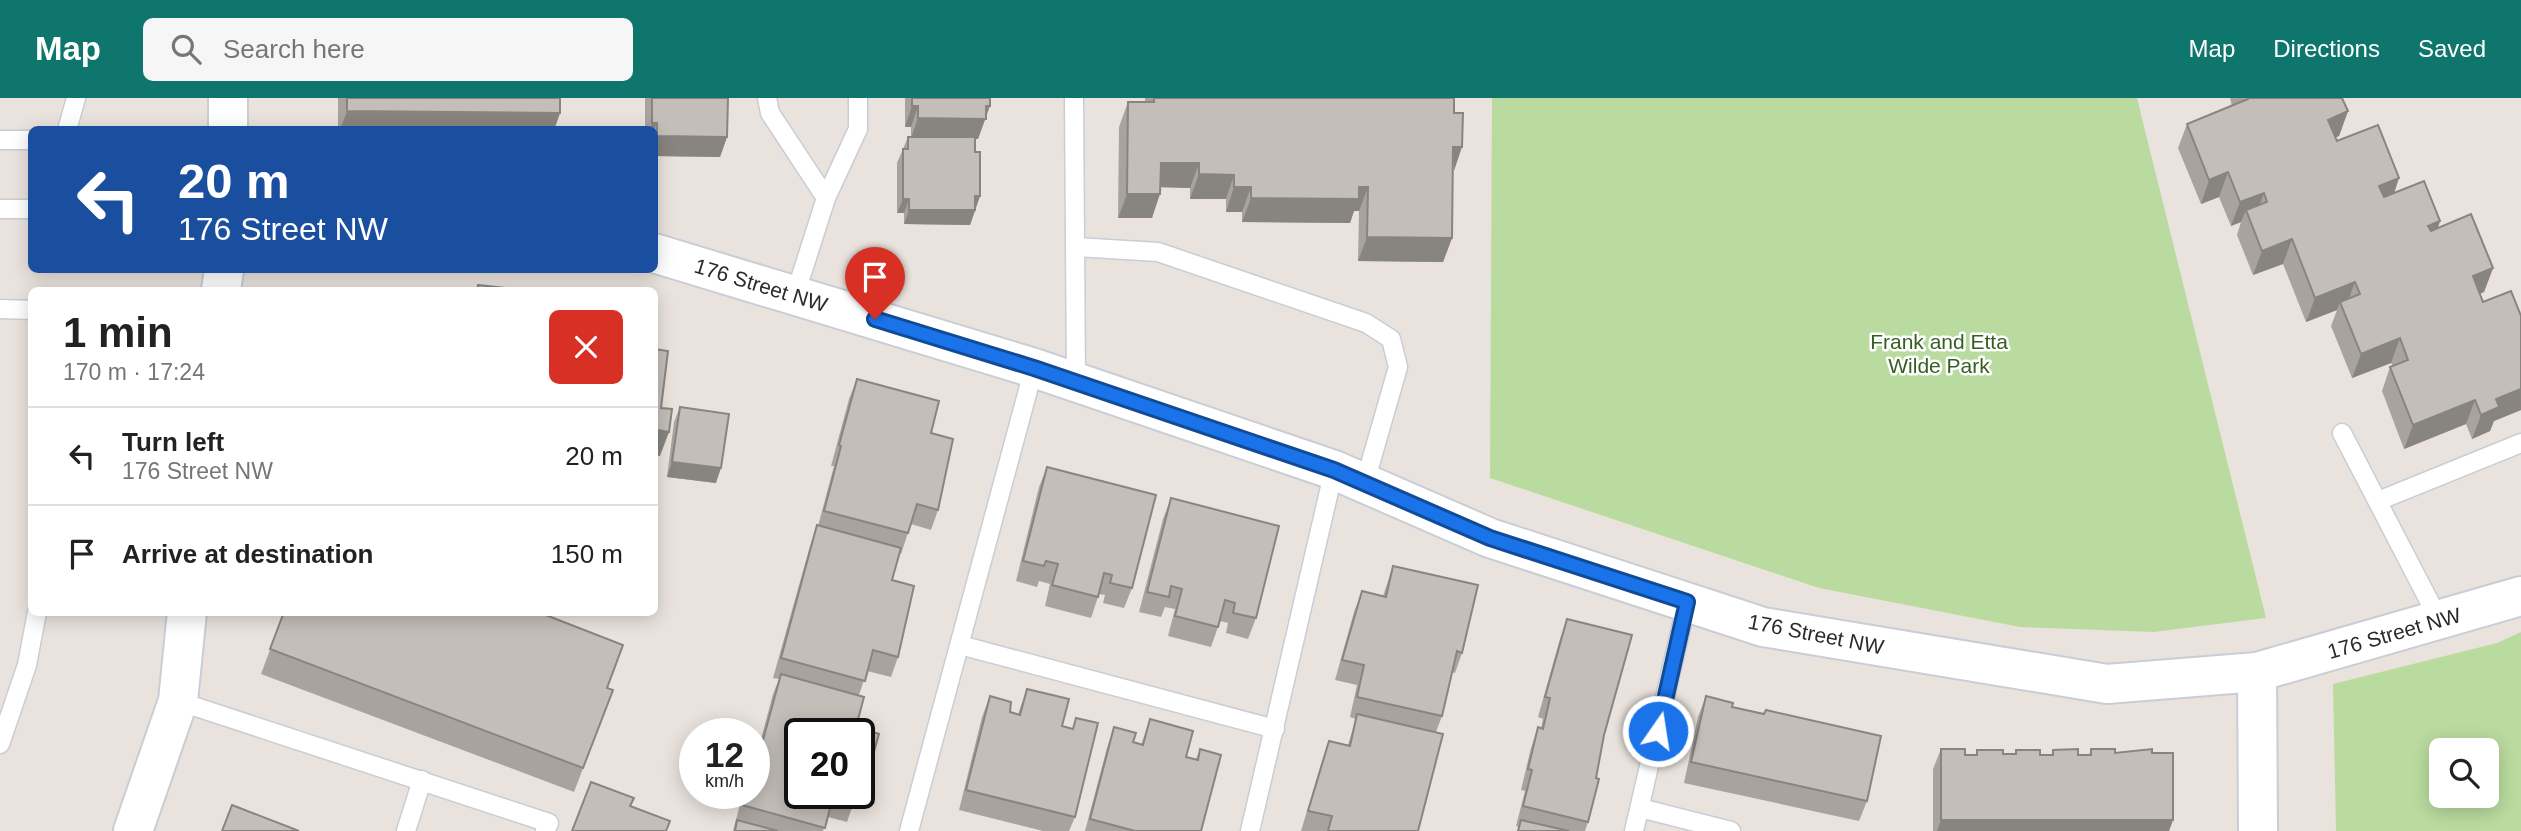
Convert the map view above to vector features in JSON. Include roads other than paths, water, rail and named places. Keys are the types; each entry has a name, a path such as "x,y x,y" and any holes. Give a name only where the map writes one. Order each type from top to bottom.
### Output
{"street":[{"path":"228,98 228,126"},
{"name":"176 Street NW","path":"658,254 1034,368 1350,476 1490,538 1763,627 2107,684 2257,672 2521,596"},
{"path":"133,831 178,701 187,616"},
{"path":"2257,672 2258,831"}],"lane":[{"path":"68,126 76,98"},
{"path":"767,98 770,113 826,198"},
{"path":"795,295 826,198 858,129 858,98"},
{"path":"1074,98 1076,383"},
{"path":"0,140 28,140"},
{"path":"0,209 28,209"},
{"path":"1076,247 1158,252 1366,323 1391,339 1398,367 1350,476 1275,729 1250,831"},
{"path":"0,309 28,310"},
{"path":"909,831 1034,368"},
{"path":"2342,433 2439,620"},
{"path":"2378,501 2521,443"},
{"path":"1634,831 1687,602"},
{"path":"0,744 27,665 36,616"},
{"path":"960,645 1275,729"},
{"path":"178,701 549,823 545,831"},
{"path":"406,831 422,780"},
{"path":"1640,808 1731,831"}],"park label":[{"name":"Frank and Etta Wilde Park","path":"1939,353"}]}
